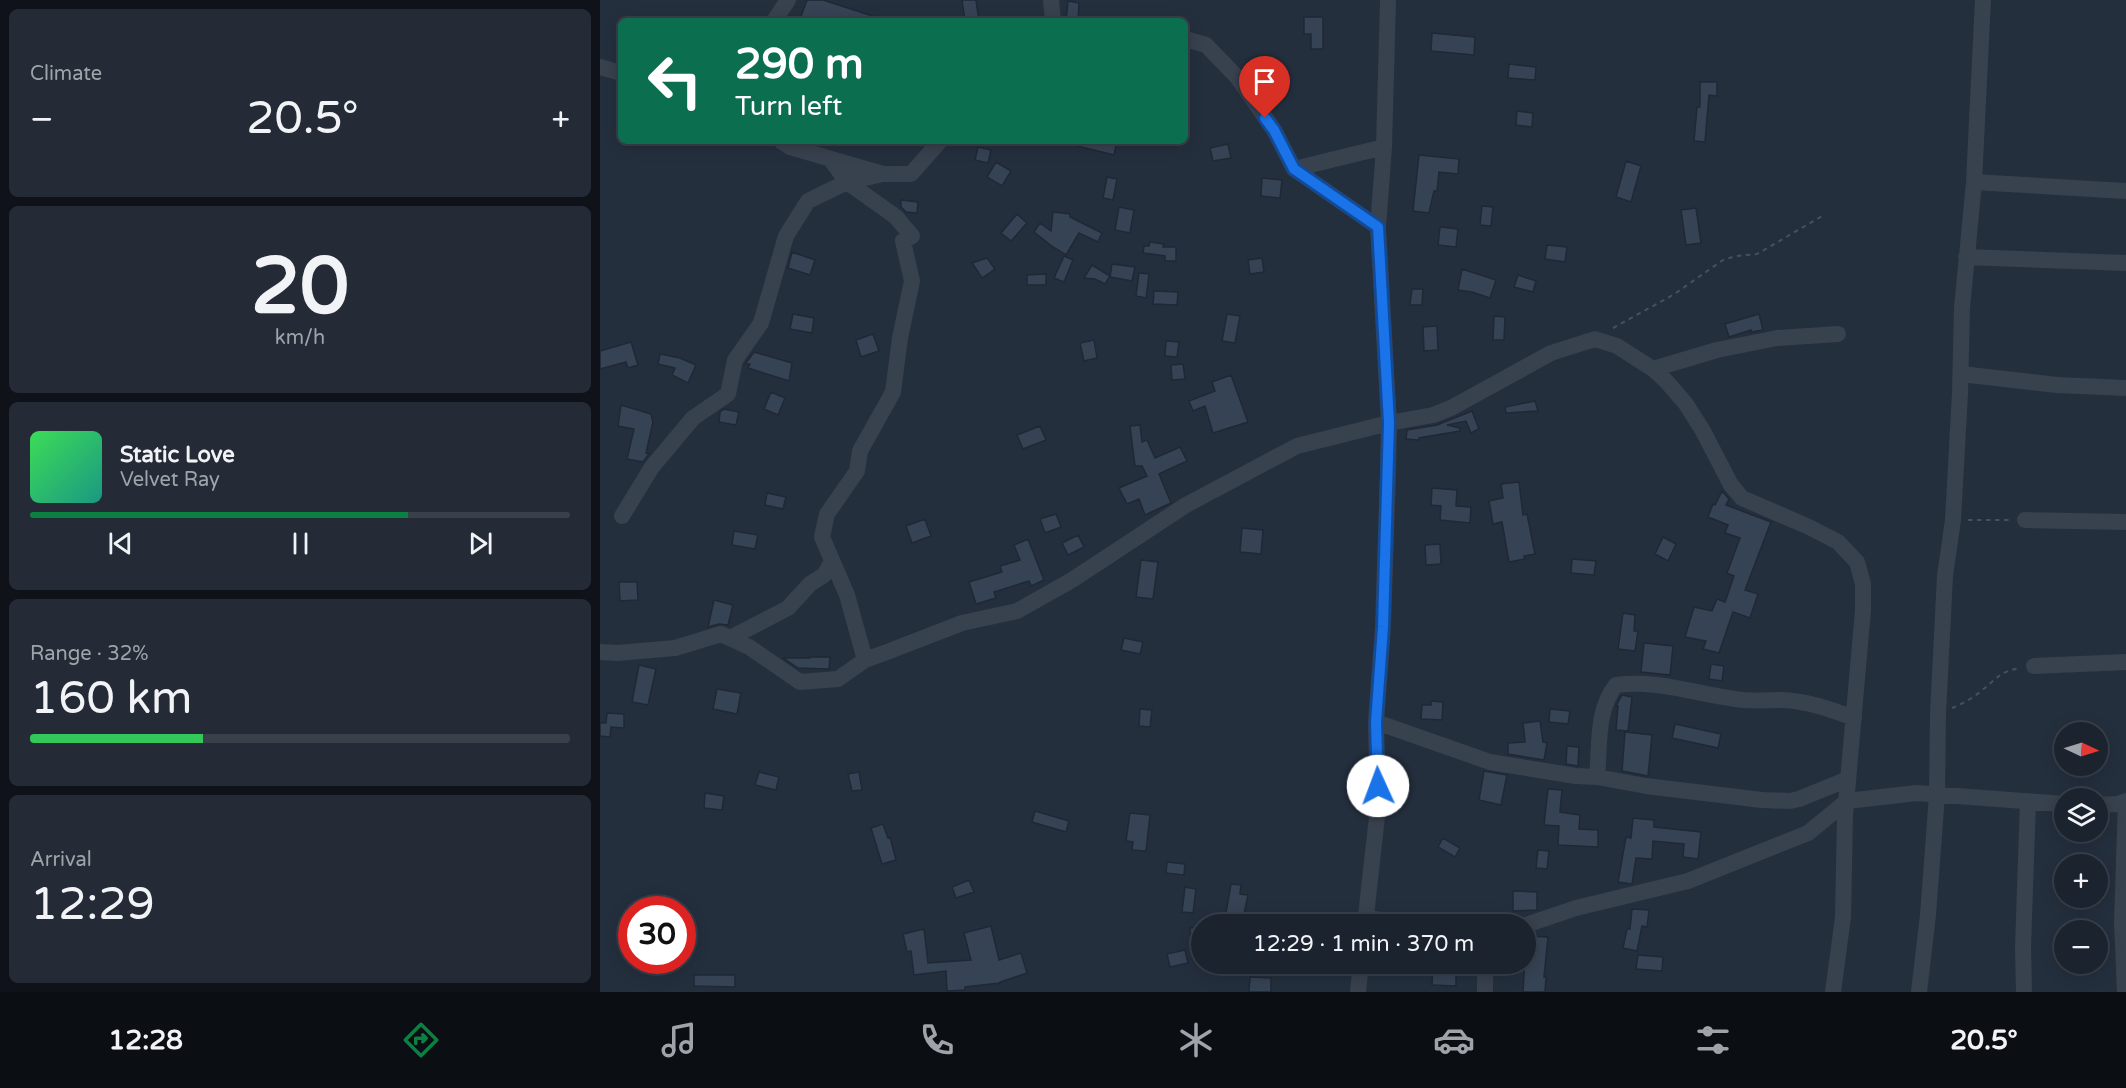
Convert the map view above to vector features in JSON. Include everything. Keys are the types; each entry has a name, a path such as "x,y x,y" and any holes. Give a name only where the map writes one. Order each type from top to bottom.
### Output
{"street":[{"path":"776,18 788,0"},
{"path":"1051,0 1053,18"},
{"path":"1366,914 1378,808 1376,722 1383,627 1389,423 1378,227 1384,147 1388,0"},
{"path":"1919,992 1928,915 1937,795 1938,713 1945,576 1953,520 1966,257 1974,182 1983,0"},
{"path":"1188,40 1206,45 1237,77 1274,130 1294,169 1378,227"},
{"path":"600,67 618,72"},
{"path":"786,144 831,160 883,174"},
{"path":"622,516 652,467 693,418 729,394 735,360 761,323 786,236 808,201 847,182 883,174 911,174 937,144"},
{"path":"1294,169 1384,147"},
{"path":"831,160 847,182 896,217 912,236 903,241 912,281 900,338 893,392 860,451 858,471 827,514 822,537 847,595 865,660"},
{"path":"1974,182 2126,192"},
{"path":"1966,257 2126,262"},
{"path":"1653,369 1717,350 1777,338 1838,334"},
{"path":"600,652 618,653 675,648 721,634 749,647 800,682 838,679 865,660 962,623 1017,611 1072,580 1186,505 1297,446 1389,423 1433,415 1451,408 1551,353 1595,339 1617,346 1653,369 1686,404 1731,485 1742,498 1838,542 1857,562 1863,584 1863,610 1846,801 1843,917 1833,992"},
{"path":"1961,374 2057,385 2126,388"},
{"path":"2025,520 2126,522"},
{"path":"730,638 788,608 810,584 824,575 832,562"},
{"path":"2034,666 2126,662"},
{"path":"1597,777 1603,707 1616,685 1630,683 1683,689 1743,700 1784,700 1822,706 1854,718"},
{"path":"1376,722 1490,762 1704,793 1790,801 1848,780"},
{"path":"1536,922 1576,908 1698,877 1808,833 1846,801 1917,793 2054,803"},
{"path":"2025,992 2023,948 2028,801"},
{"path":"2108,805 2126,801 2122,923 2126,992"},
{"path":"1358,992 1360,974"},
{"path":"1485,974 1485,992"}],"path":[{"path":"1595,339 1672,295 1724,260 1757,254 1824,215"},
{"path":"1953,520 2025,520"},
{"path":"1938,713 1982,691 1997,675 2008,669 2034,666"}],"building":[{"path":"807,0 823,0 879,18 800,18"},
{"path":"962,0 976,0 979,18 965,18"},
{"path":"1068,1 1079,3 1078,18 1066,18"},
{"path":"1304,17 1323,17 1323,49 1311,49 1311,34 1304,34"},
{"path":"1432,33 1475,37 1474,55 1431,51"},
{"path":"1509,64 1536,67 1535,80 1508,78"},
{"path":"1700,82 1717,82 1717,96 1709,95 1705,142 1694,141 1697,107 1700,107"},
{"path":"1517,111 1533,113 1532,127 1516,125"},
{"path":"1073,144 1116,144 1114,155"},
{"path":"1228,144 1231,158 1213,161 1210,148"},
{"path":"978,147 991,150 988,163 975,160"},
{"path":"1419,155 1459,159 1458,174 1439,172 1437,191 1434,191 1429,213 1413,211"},
{"path":"1626,161 1641,166 1631,202 1616,197"},
{"path":"996,162 1011,171 1002,186 987,177"},
{"path":"1107,177 1117,179 1113,200 1103,198"},
{"path":"1262,178 1282,180 1280,198 1261,196"},
{"path":"901,200 918,202 917,213 906,212 901,207"},
{"path":"1482,206 1493,207 1491,226 1480,225"},
{"path":"1119,207 1134,210 1130,233 1115,230"},
{"path":"1696,208 1701,243 1686,245 1681,210"},
{"path":"1053,212 1070,214 1070,217 1102,233 1098,242 1079,233 1066,255 1053,247 1034,232 1040,223 1051,231"},
{"path":"1017,214 1027,223 1011,241 1001,233"},
{"path":"1440,227 1458,229 1456,247 1438,245"},
{"path":"1150,242 1164,244 1163,247 1176,247 1176,261 1165,261 1165,256 1143,253 1144,246 1149,246"},
{"path":"1547,245 1567,247 1565,262 1545,259"},
{"path":"792,252 815,260 810,275 788,268"},
{"path":"1064,256 1073,260 1064,282 1054,278"},
{"path":"987,258 995,269 982,278 972,263"},
{"path":"1262,258 1264,272 1250,274 1248,260"},
{"path":"1112,264 1135,267 1132,281 1110,277"},
{"path":"1092,265 1110,276 1105,284 1095,279 1084,278"},
{"path":"1462,269 1496,280 1490,298 1458,290"},
{"path":"1139,273 1149,274 1146,298 1136,296"},
{"path":"1046,274 1046,285 1027,285 1027,275"},
{"path":"1518,275 1536,281 1533,292 1514,287"},
{"path":"1412,289 1423,289 1422,305 1410,305"},
{"path":"1154,291 1178,292 1177,305 1153,304"},
{"path":"793,314 814,318 812,333 790,329"},
{"path":"1227,314 1240,316 1235,343 1222,341"},
{"path":"1759,314 1763,330 1751,332 1751,330 1729,337 1725,324"},
{"path":"1494,316 1505,317 1504,340 1493,340"},
{"path":"1437,326 1438,350 1424,351 1423,327"},
{"path":"873,334 879,351 861,357 856,340"},
{"path":"1094,340 1097,358 1084,361 1080,343"},
{"path":"1166,341 1179,342 1177,357 1165,356"},
{"path":"631,342 638,365 628,368 626,362 600,369 600,351"},
{"path":"754,352 792,363 789,381 748,368 750,364 745,364"},
{"path":"660,354 680,358 696,365 688,383 672,375 675,368 658,364"},
{"path":"1183,364 1185,379 1172,380 1171,365"},
{"path":"1231,375 1248,422 1213,433 1205,406 1193,411 1189,401 1215,391 1212,382"},
{"path":"771,392 785,398 778,415 764,409"},
{"path":"1535,401 1538,411 1506,413 1505,407"},
{"path":"621,405 651,414 653,422 646,453 649,454 643,462 627,459 634,429 618,426"},
{"path":"724,409 739,412 736,425 719,422 720,412"},
{"path":"1472,411 1479,429 1471,433 1466,421 1447,425 1460,428 1460,431 1419,438 1419,440 1406,439 1407,430 1437,425"},
{"path":"1140,425 1142,442 1147,440 1155,458 1180,447 1187,461 1159,474 1171,503 1145,515 1139,499 1127,504 1119,488 1147,476 1142,466 1135,466 1130,426"},
{"path":"1040,426 1046,440 1023,449 1017,435"},
{"path":"1519,482 1523,515 1527,514 1535,554 1524,556 1525,559 1509,562 1502,522 1493,524 1489,501 1503,498 1501,484"},
{"path":"1432,488 1457,490 1456,506 1471,507 1470,523 1440,520 1441,506 1431,505"},
{"path":"1722,491 1729,499 1726,505 1771,522 1745,590 1758,594 1750,618 1733,612 1719,653 1703,649 1706,641 1685,637 1694,607 1712,611 1717,599 1725,602 1734,576 1727,573 1740,538 1725,533 1728,525 1708,517"},
{"path":"767,493 786,497 783,509 765,505"},
{"path":"1056,514 1061,527 1045,533 1040,519"},
{"path":"925,519 931,536 912,543 906,526"},
{"path":"1242,528 1263,530 1261,554 1240,552"},
{"path":"734,531 758,535 755,549 732,545"},
{"path":"1078,535 1084,547 1068,555 1062,543"},
{"path":"1663,537 1676,544 1668,561 1655,554"},
{"path":"1028,539 1044,580 1031,586 1029,581 994,592 996,598 976,604 969,582 1002,572 1000,566 1020,560 1014,545"},
{"path":"1440,544 1441,564 1426,565 1425,545"},
{"path":"1572,559 1596,561 1594,575 1571,573"},
{"path":"1141,560 1158,562 1153,599 1136,597"},
{"path":"619,582 637,582 638,600 620,601"},
{"path":"714,600 733,605 728,625 719,624 708,627"},
{"path":"1623,613 1635,615 1634,631 1638,631 1635,651 1618,649"},
{"path":"1124,638 1143,642 1140,654 1121,650"},
{"path":"1644,643 1673,646 1670,675 1641,672"},
{"path":"830,657 829,669 798,668 783,658 810,658"},
{"path":"1711,664 1724,666 1722,681 1709,679"},
{"path":"639,665 656,669 648,705 632,702"},
{"path":"717,689 741,693 737,714 713,709"},
{"path":"1622,695 1632,697 1628,731 1616,730 1618,706 1616,706"},
{"path":"1431,701 1443,702 1442,720 1421,719 1422,705 1431,705"},
{"path":"1140,709 1152,710 1150,727 1139,726"},
{"path":"1550,709 1570,711 1568,724 1549,722"},
{"path":"607,713 624,714 624,728 611,727 610,737 600,736 600,723 606,723"},
{"path":"1540,721 1543,742 1547,743 1544,760 1508,754 1508,743 1525,742 1523,723"},
{"path":"1675,724 1721,734 1718,748 1672,738"},
{"path":"1625,732 1652,735 1648,776 1622,771"},
{"path":"1567,746 1579,747 1578,766 1566,764"},
{"path":"1484,771 1507,775 1501,805 1479,800"},
{"path":"759,772 779,777 776,790 755,785"},
{"path":"859,772 862,790 852,791 848,774"},
{"path":"1548,789 1562,790 1560,812 1580,815 1579,829 1598,830 1598,847 1558,845 1559,826 1544,825"},
{"path":"705,793 724,796 722,810 704,808"},
{"path":"1035,811 1069,821 1066,832 1032,822"},
{"path":"1130,813 1150,815 1146,851 1132,850 1133,842 1126,841"},
{"path":"1633,818 1654,820 1654,827 1701,832 1698,859 1683,857 1684,844 1653,841 1652,859 1636,858 1632,884 1618,882 1626,837 1631,838"},
{"path":"883,824 888,838 890,837 896,860 882,864 871,828"},
{"path":"1443,838 1460,848 1455,857 1438,847"},
{"path":"1538,850 1549,851 1547,869 1536,868"},
{"path":"1167,862 1185,864 1184,875 1166,873"},
{"path":"969,880 974,892 956,898 952,887"},
{"path":"1231,884 1241,885 1240,894 1248,895 1244,914 1226,914"},
{"path":"1185,887 1196,889 1193,913 1182,912"},
{"path":"1513,891 1537,892 1537,910 1513,911"},
{"path":"1632,909 1649,910 1647,927 1642,926 1637,951 1623,948 1627,929 1630,929"},
{"path":"991,926 999,960 1021,953 1027,973 1000,983 947,991 946,971 914,975 911,951 907,952 903,934 924,929 928,963 971,960 964,933"},
{"path":"1536,936 1548,937 1544,977 1546,977 1545,992 1523,992 1524,974 1536,974"},
{"path":"1185,950 1188,963 1170,967 1167,954"},
{"path":"1638,955 1663,957 1662,971 1636,969"},
{"path":"1432,974 1456,974 1456,986 1432,985"},
{"path":"694,975 735,975 735,987 694,986"},
{"path":"1250,977 1271,978 1271,992 1249,992"}],"route":[{"path":"1265,118 1274,130 1294,169 1378,227 1389,423 1383,627 1376,722 1378,786"}]}
